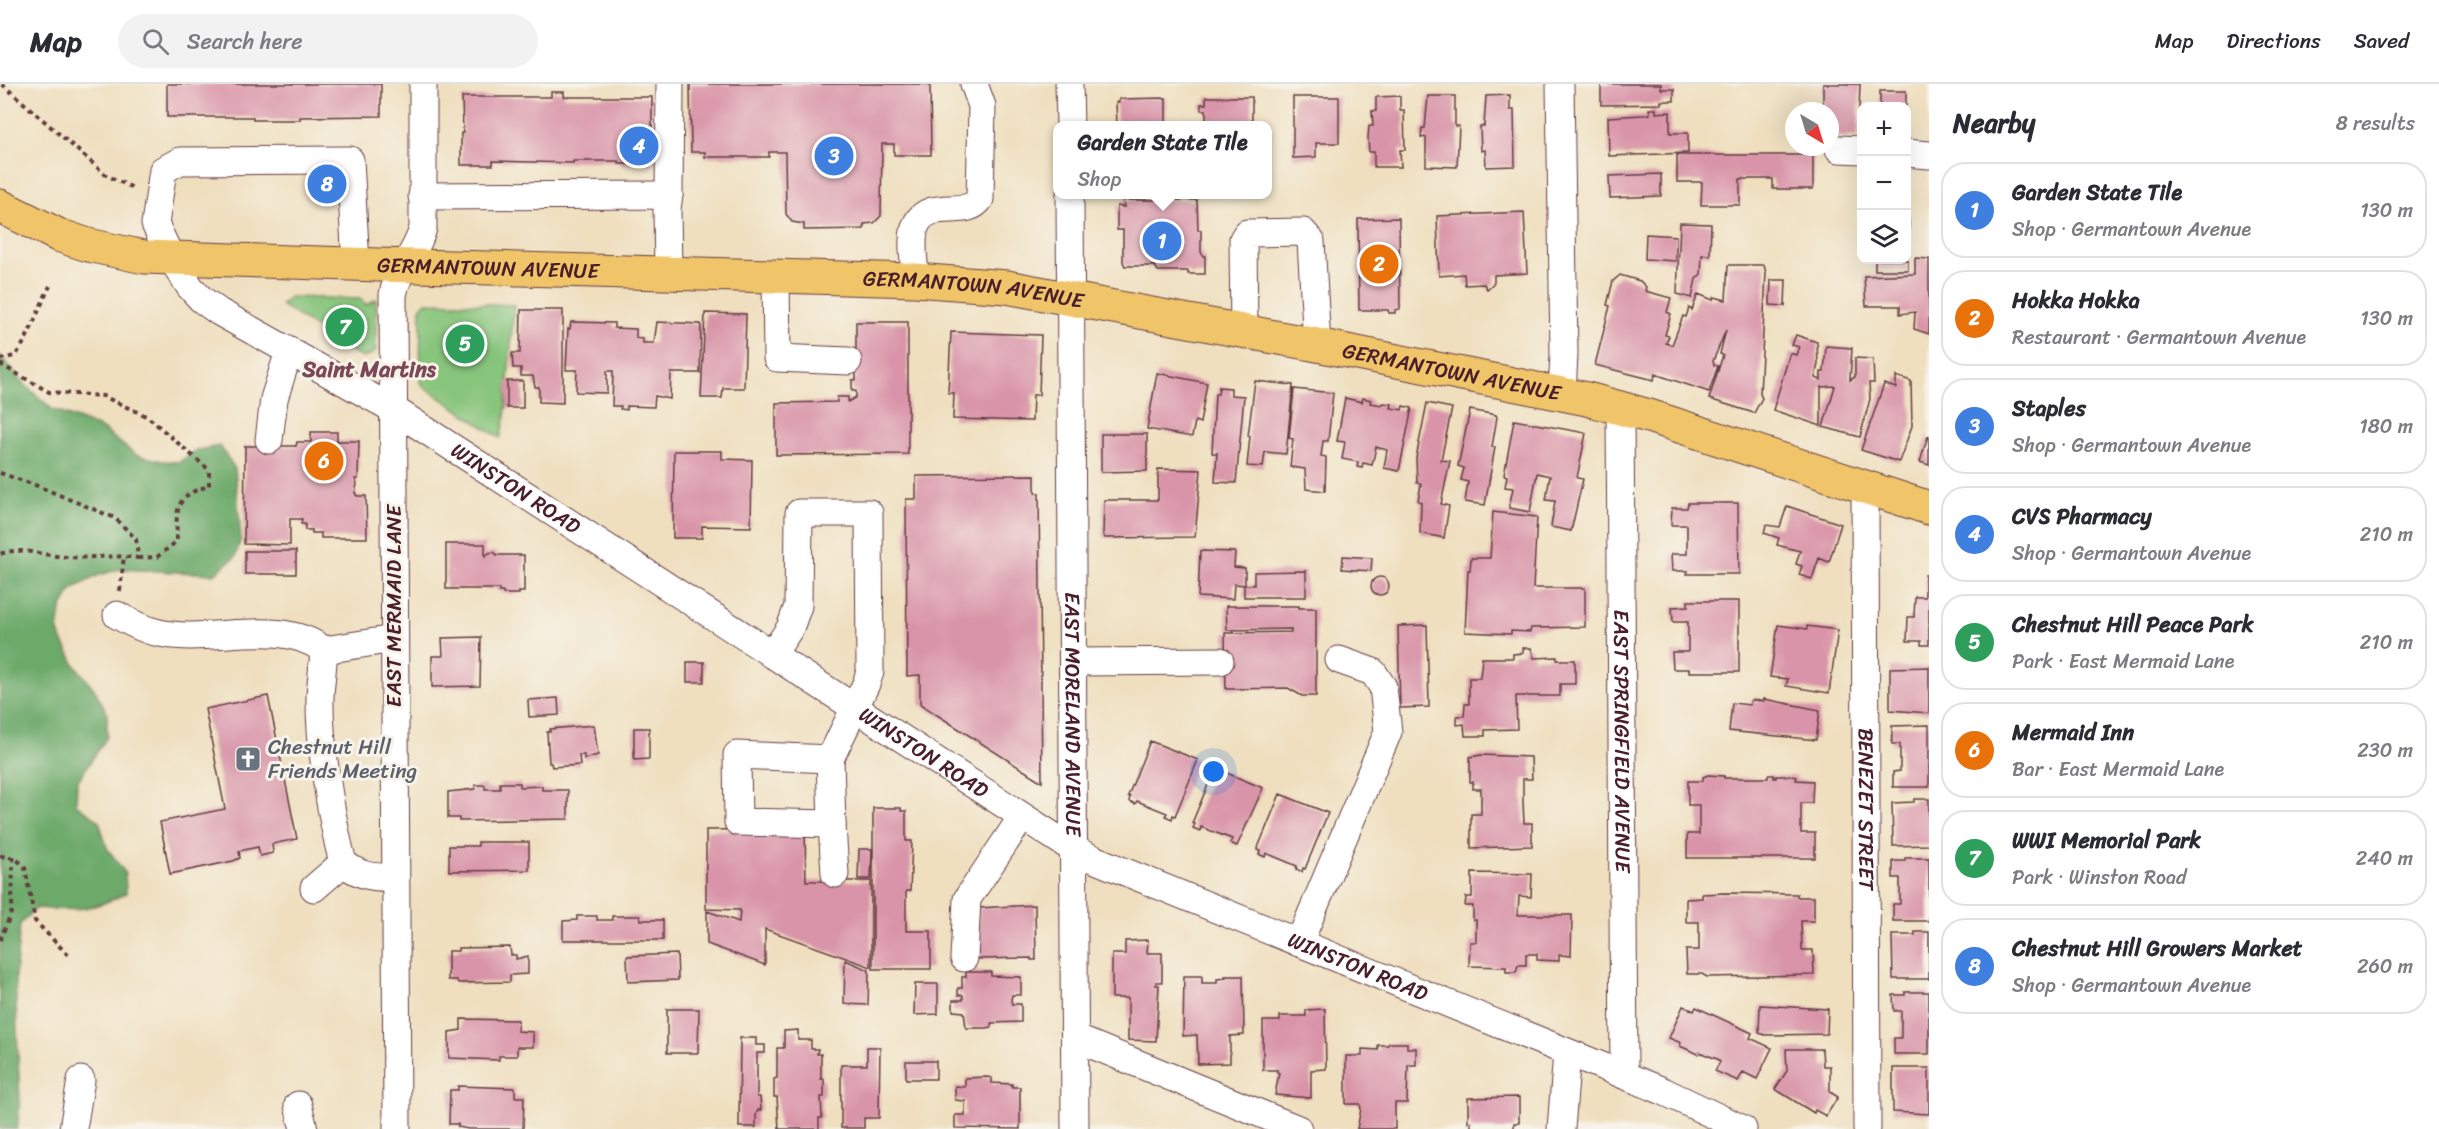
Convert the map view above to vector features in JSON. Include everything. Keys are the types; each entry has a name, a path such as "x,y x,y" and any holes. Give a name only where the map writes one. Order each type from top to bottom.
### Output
{"main road":[{"name":"GERMANTOWN AVENUE","path":"0,206 58,235 88,245 135,255 171,258 776,275 915,280 1007,287 1562,393 1620,408 1929,508"}],"street":[{"name":"EAST MERMAID LANE","path":"397,1129 393,295 397,280 421,239 423,228 423,84"},
{"path":"668,273 670,84"},
{"path":"915,280 914,234 918,222 927,213 942,208 971,207 977,204 980,198 982,106 974,84"},
{"path":"1069,84 1070,121"},
{"path":"1560,84 1564,344 1562,393"},
{"path":"1911,153 1929,155"},
{"name":"WINSTON ROAD","path":"356,264 350,160 180,161 163,170 155,224 171,258 201,299 219,312 393,409 1073,849 1624,1075 1704,1109 1743,1129"},
{"path":"422,196 669,195"},
{"name":"EAST MORELAND AVENUE","path":"1070,199 1075,1129"},
{"path":"1244,332 1243,239 1247,233 1303,232 1311,241 1317,345"},
{"path":"776,275 777,358 848,361"},
{"path":"269,440 274,399 289,351"},
{"name":"EAST SPRINGFIELD AVENUE","path":"1620,408 1624,1075"},
{"name":"BENEZET STREET","path":"1865,488 1867,1129"},
{"path":"772,655 790,628 798,606 799,513 869,513 871,658 866,684 830,759 835,874"},
{"path":"117,615 157,633 183,635 278,633 300,636 324,650 394,639"},
{"path":"324,650 320,698 322,738 343,863 357,874 395,878"},
{"path":"1299,943 1388,732 1383,687 1373,672 1339,660"},
{"path":"1073,662 1220,661"},
{"path":"830,759 738,755 738,822 832,824"},
{"path":"964,958 968,898 1022,817"},
{"path":"314,888 343,863"},
{"path":"1075,1038 1298,1129"},
{"path":"1561,1129 1567,1053"},
{"path":"73,1129 81,1080"}],"path":[{"path":"2,84 106,175 123,184 158,196"},
{"path":"0,359 15,356 25,343 38,308 50,286"},
{"path":"0,364 49,392 103,396 148,417 209,470 208,486 182,498 176,514 177,541 157,557 65,557 12,550 0,554"},
{"path":"0,473 115,518 136,539 138,558"},
{"path":"117,615 124,556"},
{"path":"0,856 13,857 20,861 28,876 34,921 69,956"},
{"path":"0,940 12,911 13,857"}],"green space":[{"path":"290,297 361,299 366,305 376,299 376,348 374,353 363,358 357,355 281,305"},
{"path":"426,302 514,305 505,418 500,438 423,386 420,380 421,307"},
{"path":"0,355 22,382 52,409 102,429 136,455 179,462 197,450 220,446 235,469 241,539 235,557 214,574 120,569 99,575 72,589 61,609 58,632 75,665 94,689 107,713 107,737 77,782 76,804 99,821 107,848 125,873 126,893 103,903 82,908 36,908 20,924 15,977 20,1105 17,1129 0,1129"}],"building":[{"path":"167,84 381,84 381,116 300,117 300,120 253,120 253,117 167,117"},
{"path":"690,84 930,84 931,155 894,155 894,144 882,144 881,216 874,223 864,224 864,229 804,230 804,224 792,222 786,214 785,152 769,152 769,157 705,157 705,152 691,152"},
{"path":"1601,84 1661,84 1661,89 1674,89 1674,101 1661,101 1661,104 1601,105"},
{"path":"1823,84 1860,84 1859,102 1857,102 1857,137 1839,137 1839,102 1823,102"},
{"path":"1880,91 1906,91 1906,102 1880,102"},
{"path":"551,92 564,92 564,97 652,97 652,164 619,164 619,161 573,161 573,163 493,161 493,165 461,165 462,97 551,97"},
{"path":"1510,95 1510,110 1514,110 1515,166 1486,167 1485,150 1481,151 1480,126 1484,126 1486,96"},
{"path":"1400,96 1400,110 1404,110 1405,150 1400,150 1401,167 1374,167 1374,152 1369,152 1368,138 1369,126 1373,126 1372,111 1376,111 1376,97"},
{"path":"1428,96 1455,96 1455,126 1459,126 1457,167 1426,166 1426,137 1421,138 1422,128 1425,128"},
{"path":"1206,97 1252,97 1252,121 1206,121 1206,110 1201,110 1201,104 1206,104"},
{"path":"1293,97 1339,97 1339,143 1316,143 1316,157 1293,158"},
{"path":"1166,98 1166,121 1117,121 1116,102 1119,102 1119,99"},
{"path":"1649,109 1656,109 1656,113 1670,112 1670,133 1688,133 1688,153 1609,156 1608,117 1650,114"},
{"path":"1677,155 1813,156 1813,189 1773,189 1773,179 1740,179 1740,205 1701,205 1702,182 1677,182"},
{"path":"1661,174 1661,196 1610,198 1609,176"},
{"path":"1123,200 1197,200 1198,230 1201,230 1201,252 1205,256 1205,274 1188,274 1188,271 1158,271 1155,266 1125,266 1123,230 1117,230 1117,206 1124,207"},
{"path":"1524,212 1527,273 1494,275 1494,283 1487,289 1484,284 1465,285 1464,274 1439,276 1437,216"},
{"path":"1399,218 1400,309 1395,310 1395,313 1389,313 1388,310 1359,310 1358,219"},
{"path":"1680,223 1711,224 1710,255 1702,255 1701,274 1696,279 1692,298 1677,294"},
{"path":"1646,234 1676,236 1676,261 1645,259"},
{"path":"1915,258 1929,259 1929,334 1914,329 1915,312 1900,314 1900,306 1866,306 1864,276 1915,274"},
{"path":"1875,264 1908,264 1908,270 1875,270"},
{"path":"1728,265 1764,265 1766,273 1760,394 1762,398 1754,413 1709,399 1723,355 1720,354 1726,330 1713,361 1714,365 1718,366 1709,392 1655,374 1654,380 1595,365 1610,306 1607,305 1613,281 1620,275 1640,281 1646,287 1645,291 1671,298 1667,312 1671,314 1665,335 1669,336 1666,343 1672,345 1683,316 1686,317 1689,308 1692,310 1698,294 1713,300 1714,297 1726,300"},
{"path":"1771,280 1786,280 1785,306 1770,305"},
{"path":"521,310 563,310 563,403 539,402 539,387 535,387 533,376 521,376 521,368 513,368 512,353 520,353"},
{"path":"705,313 746,314 744,388 723,388 722,398 701,398"},
{"path":"571,322 614,323 614,328 636,329 636,338 643,339 643,343 654,343 657,322 701,324 700,373 671,373 670,399 655,396 654,407 627,406 627,410 620,409 621,406 612,406 613,371 607,371 607,393 576,392 577,370 566,370 568,329 570,329"},
{"path":"856,322 908,322 908,454 776,455 776,403 837,402 837,397 848,397 848,402 856,397 856,391 852,391 852,380 856,380"},
{"path":"951,332 1041,335 1039,395 1033,395 1032,421 953,419 954,393 948,393"},
{"path":"1796,335 1817,342 1818,364 1815,378 1821,380 1821,372 1824,372 1826,346 1852,348 1850,380 1855,377 1855,358 1873,359 1874,383 1869,383 1870,399 1860,437 1823,427 1835,386 1821,387 1821,426 1773,410 1790,353 1796,355 1799,347 1792,345"},
{"path":"1157,373 1207,383 1200,423 1195,421 1192,437 1147,429"},
{"path":"1896,376 1911,381 1912,426 1899,462 1861,450 1884,384 1896,388"},
{"path":"507,381 523,381 523,408 507,408"},
{"path":"1255,381 1293,385 1286,454 1265,452 1263,467 1247,466 1250,436 1248,436"},
{"path":"1219,387 1231,388 1231,395 1244,396 1236,483 1215,482 1217,453 1212,453 1215,394 1218,394"},
{"path":"1294,389 1333,393 1328,441 1323,441 1321,456 1326,457 1325,491 1306,489 1305,469 1290,467 1293,439 1289,438"},
{"path":"1345,398 1362,402 1363,398 1371,400 1370,403 1392,404 1391,408 1402,410 1403,406 1412,408 1399,471 1384,468 1387,450 1376,447 1372,465 1363,463 1362,468 1357,467 1358,462 1342,459 1345,442 1337,441"},
{"path":"1427,403 1452,408 1441,460 1450,461 1441,504 1449,506 1444,538 1420,533 1421,502 1418,501 1421,484 1417,483 1416,458"},
{"path":"1470,410 1497,417 1492,447 1495,447 1485,505 1465,502 1468,482 1461,480 1464,468 1458,466"},
{"path":"1514,420 1586,433 1577,478 1583,479 1571,531 1551,527 1555,501 1546,500 1550,476 1537,473 1530,512 1509,508 1513,488 1505,487 1507,476 1504,475"},
{"path":"311,432 337,432 337,441 359,441 358,479 355,479 357,484 355,493 357,496 366,496 367,538 321,538 321,533 305,530 305,524 301,524 302,519 290,519 290,545 244,544 245,446 296,446 297,442 311,442"},
{"path":"1101,434 1147,434 1147,471 1101,472"},
{"path":"1929,436 1929,465 1920,462"},
{"path":"674,451 722,451 722,459 752,460 751,527 702,526 702,538 673,538"},
{"path":"1158,469 1201,470 1195,537 1105,538 1103,535 1104,500 1158,500"},
{"path":"1035,475 1035,493 1039,493 1042,782 920,704 920,675 907,676 906,499 916,499 916,476"},
{"path":"1688,503 1738,503 1739,574 1687,574 1688,571 1672,571 1671,554 1687,554 1687,525 1671,525 1672,508 1687,508"},
{"path":"1787,506 1841,524 1829,562 1819,558 1812,579 1799,575 1802,566 1796,564 1800,551 1777,545 1779,538 1764,533 1766,525 1780,527"},
{"path":"1493,512 1537,517 1533,588 1585,588 1585,627 1531,628 1530,632 1511,631 1511,634 1465,632 1468,570 1470,570 1471,558 1490,558"},
{"path":"446,544 485,544 485,556 494,552 497,555 524,555 524,592 503,594 499,592 499,589 446,589"},
{"path":"245,551 296,551 296,574 245,574"},
{"path":"1200,551 1235,552 1234,567 1245,568 1245,585 1234,584 1233,599 1198,597"},
{"path":"1343,556 1372,558 1371,571 1342,569"},
{"path":"1306,571 1306,597 1244,597 1244,585 1254,585 1254,572"},
{"path":"1925,575 1929,575 1929,645 1921,645 1921,641 1907,641 1908,617 1914,617 1915,597 1925,597"},
{"path":"1380,577 1386,580 1389,586 1386,592 1380,595 1374,592 1371,586 1374,580"},
{"path":"1688,601 1739,601 1739,672 1689,672 1689,669 1673,669 1672,652 1688,652 1688,622 1673,622 1672,607 1688,606"},
{"path":"1226,606 1316,608 1316,696 1302,696 1288,688 1226,689 1225,633 1291,632 1291,629 1227,630"},
{"path":"1427,625 1429,707 1400,708 1398,626"},
{"path":"1778,625 1838,630 1829,693 1786,686 1788,679 1770,677"},
{"path":"481,637 480,686 432,687 432,656 443,656 442,638"},
{"path":"1523,648 1531,648 1534,658 1557,657 1557,660 1575,660 1575,684 1560,684 1560,696 1516,696 1517,729 1485,730 1485,736 1465,736 1464,724 1457,725 1457,716 1464,716 1465,704 1469,704 1469,678 1480,678 1482,658 1513,658 1513,654 1523,653"},
{"path":"687,662 704,662 704,682 687,682"},
{"path":"1929,667 1929,713 1890,710 1890,668"},
{"name":"Chestnut Hill Friends Meeting","path":"268,696 297,839 272,844 273,853 260,856 258,847 239,851 240,858 233,861 170,874 160,822 225,809 205,709"},
{"path":"558,698 559,715 529,717 528,700"},
{"path":"1764,699 1820,710 1816,740 1729,731 1732,703 1750,705 1751,700 1764,701"},
{"path":"594,725 598,755 584,759 584,755 579,755 580,765 552,767 549,763 547,732 550,732 550,729"},
{"path":"1929,725 1929,787 1893,787 1893,772 1900,771 1900,744 1892,744 1892,726"},
{"path":"634,728 649,728 649,759 634,760"},
{"path":"1150,741 1198,760 1172,819 1165,816 1167,813 1137,801 1135,804 1129,801 1128,796"},
{"path":"1481,755 1531,757 1532,779 1523,779 1523,802 1524,823 1532,823 1532,846 1471,848 1471,814 1481,814 1481,789 1473,789 1473,782 1470,782 1470,757"},
{"path":"1215,768 1263,788 1237,846 1230,843 1232,839 1201,827 1200,831 1193,828 1195,824 1192,823"},
{"path":"1724,776 1724,778 1792,776 1797,777 1796,780 1813,781 1812,803 1801,803 1801,833 1815,833 1815,858 1687,858 1687,834 1699,834 1699,805 1688,805 1688,781 1703,781 1703,777"},
{"path":"500,783 520,783 520,787 542,786 542,790 568,790 568,819 459,821 459,818 448,818 448,792 475,789 475,785 485,785 485,789 500,789"},
{"path":"1280,794 1328,813 1302,872 1296,869 1297,866 1266,853 1265,857 1257,850"},
{"path":"1914,799 1929,799 1929,845 1893,846 1892,803 1914,802"},
{"path":"873,808 901,808 901,811 906,811 906,841 912,841 910,891 906,891 906,931 931,931 931,969 873,969"},
{"path":"805,829 806,881 871,881 871,967 765,929 765,965 707,944 707,911 739,922 740,910 706,909 706,830"},
{"path":"478,842 529,842 529,870 449,871 449,846 478,846"},
{"path":"859,849 872,849 871,879 858,879"},
{"path":"1905,858 1929,858 1929,921 1893,921 1893,904 1900,904 1900,878 1893,878 1893,861 1905,861"},
{"path":"1472,873 1532,874 1531,897 1519,896 1518,915 1572,915 1571,956 1559,955 1559,961 1537,960 1537,954 1526,954 1526,965 1518,965 1516,972 1506,972 1506,967 1469,966 1470,942 1476,942 1476,920 1473,920 1473,906 1465,906 1466,897 1472,897"},
{"path":"1702,894 1797,894 1797,897 1814,897 1814,921 1801,921 1802,950 1813,950 1814,975 1707,977 1702,974 1687,974 1686,950 1699,950 1699,922 1686,922 1686,899 1702,898"},
{"path":"1035,905 1036,960 1031,960 1031,958 978,959 978,908"},
{"path":"577,916 597,916 597,920 612,920 612,916 640,916 641,920 663,920 663,940 563,940 563,921 577,920"},
{"path":"1915,932 1929,932 1929,979 1893,979 1892,935 1915,935"},
{"path":"1148,940 1147,953 1162,953 1162,982 1156,982 1156,985 1159,985 1156,1041 1128,1040 1128,998 1112,998 1112,954 1125,954 1125,941"},
{"path":"510,947 511,955 516,955 516,959 528,956 528,974 510,975 510,982 458,983 457,980 448,980 448,951 458,951 458,948"},
{"path":"677,954 678,980 628,982 627,956"},
{"path":"845,960 869,970 868,1005 844,1004"},
{"path":"966,972 991,972 991,976 1021,977 1021,995 1012,995 1011,1000 1012,1004 1021,1004 1021,1022 991,1023 991,1027 987,1028 966,1028 964,1012 953,1011 953,1000 963,1000 963,995 958,995 958,988 962,988 962,977 966,977"},
{"path":"1184,976 1202,976 1202,983 1217,983 1217,979 1226,978 1225,976 1243,976 1244,1035 1230,1036 1230,1063 1198,1064 1197,1035 1183,1036"},
{"path":"915,984 938,984 938,1014 914,1015"},
{"path":"1905,992 1929,992 1929,1054 1894,1054 1894,1038 1901,1038 1901,1011 1894,1011 1893,995 1905,995"},
{"path":"1760,1005 1828,1009 1827,1034 1765,1035 1759,1033"},
{"path":"1683,1006 1694,1011 1696,1007 1752,1033 1750,1038 1772,1048 1757,1079 1743,1072 1738,1081 1715,1071 1720,1062 1717,1059 1699,1052 1698,1054 1669,1038"},
{"path":"667,1009 699,1009 698,1053 667,1053"},
{"path":"1325,1009 1326,1069 1311,1070 1311,1098 1275,1095 1279,1073 1277,1070 1263,1070 1263,1021 1280,1021 1280,1016 1306,1016 1306,1010"},
{"path":"461,1019 518,1020 517,1031 533,1032 533,1047 517,1047 517,1056 499,1056 499,1060 449,1058 449,1032 461,1030"},
{"path":"798,1030 798,1040 811,1040 811,1049 818,1049 817,1054 821,1054 824,1097 821,1097 822,1118 819,1118 819,1129 779,1129 777,1097 774,1097 774,1079 777,1078 777,1048 784,1048 784,1031"},
{"path":"740,1038 756,1038 756,1045 765,1045 765,1053 757,1053 757,1097 760,1097 761,1110 758,1110 756,1115 756,1127 739,1127"},
{"path":"1407,1043 1407,1048 1416,1048 1416,1065 1408,1065 1407,1103 1395,1103 1395,1129 1357,1129 1360,1104 1346,1104 1346,1056 1362,1056 1362,1049 1378,1050 1378,1045"},
{"path":"867,1047 880,1047 879,1118 864,1118 864,1128 841,1128 841,1065 867,1065"},
{"path":"1786,1049 1822,1049 1823,1066 1830,1066 1830,1092 1838,1097 1826,1116 1815,1110 1814,1113 1775,1089 1787,1071"},
{"path":"906,1061 936,1061 936,1079 906,1079"},
{"path":"1893,1068 1929,1068 1929,1114 1893,1112"},
{"path":"965,1078 992,1078 992,1083 1012,1084 1012,1087 1020,1087 1020,1129 955,1128 955,1115 965,1115 965,1101 955,1100 955,1086 965,1087"},
{"path":"458,1086 515,1088 515,1097 524,1097 523,1129 468,1129 458,1127 458,1124 449,1124 450,1090 458,1090"},
{"path":"1519,1097 1519,1123 1514,1123 1514,1129 1471,1129 1471,1122 1468,1122 1468,1098"}],"place":[{"name":"CVS Pharmacy","path":"639,146"},
{"name":"Staples","path":"834,156"},
{"name":"Chestnut Hill Growers Market","path":"327,184"},
{"name":"Garden State Tile","path":"1162,241"},
{"name":"Hokka Hokka","path":"1379,264"},
{"name":"WWI Memorial Park","path":"345,327"},
{"name":"Chestnut Hill Peace Park","path":"465,344"},
{"name":"Mermaid Inn","path":"324,461"},
{"name":"Chestnut Hill Friends Meeting","path":"248,759"}],"district":[{"name":"Saint Martins","path":"369,369"}]}
